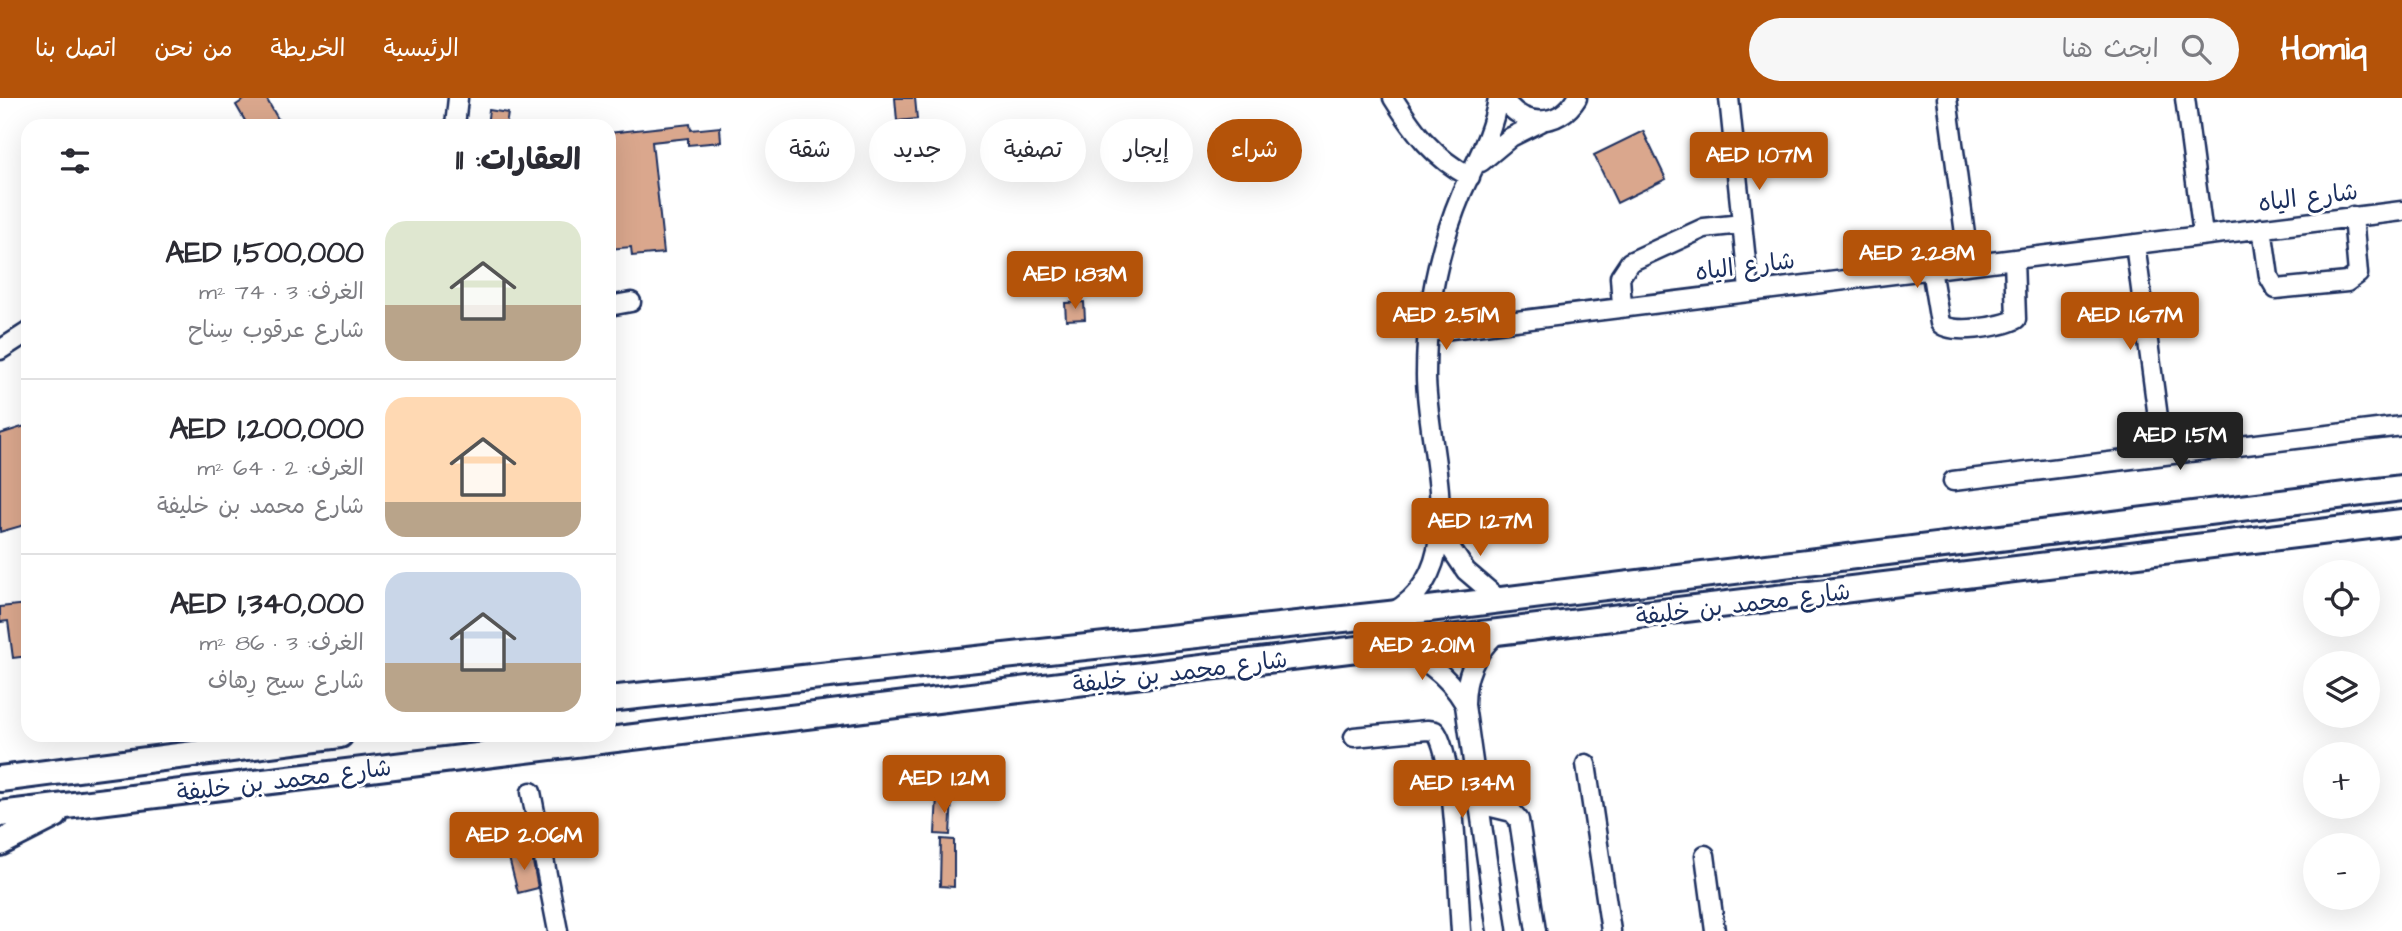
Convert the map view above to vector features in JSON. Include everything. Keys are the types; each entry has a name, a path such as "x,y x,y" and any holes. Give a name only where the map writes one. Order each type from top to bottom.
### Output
{"highway":[{"name":"شارع محمد بن خليفة","path":"616,698 1389,614 2402,488"},
{"name":"شارع محمد بن خليفة","path":"616,740 1495,635 2402,522"},
{"name":"شارع محمد بن خليفة","path":"0,779 286,742"},
{"name":"شارع محمد بن خليفة","path":"0,814 600,742"},
{"path":"0,843 71,806"}],"street":[{"path":"456,119 458,98"},
{"path":"1393,98 1424,145 1446,164 1472,174"},
{"path":"1389,614 1423,588 1436,563 1441,534 1426,377 1429,306 1442,247 1501,98 1522,117 1541,121"},
{"path":"1472,174 1498,146 1541,121 1562,115 1577,98"},
{"path":"1729,98 1749,290"},
{"path":"1947,98 1969,264"},
{"path":"2185,98 2203,235"},
{"name":"شارع الياه","path":"1427,332 2402,211"},
{"path":"2262,228 2269,277 2276,289 2347,282 2358,274 2353,216"},
{"path":"1622,306 1620,277 1625,266 1704,228 1742,224"},
{"path":"2135,244 2163,455"},
{"path":"1931,269 1940,323 1952,330 2007,324 2016,319 2014,259"},
{"path":"616,305 631,302"},
{"path":"0,350 21,336"},
{"path":"1954,481 2402,426"},
{"path":"1441,534 1466,571 1500,600"},
{"path":"1495,635 1474,659 1465,689 1465,705 1497,931"},
{"path":"1385,647 1418,657 1433,666 1446,677 1465,705"},
{"path":"1354,737 1436,731 1442,738 1448,765 1461,931"},
{"path":"1448,765 1471,762"},
{"path":"1586,764 1611,931"},
{"path":"531,792 558,931"},
{"path":"1479,804 1512,812 1519,820 1536,931"},
{"path":"1705,855 1715,931"}],"building":[{"path":"247,98 266,98 278,119 244,119 236,105"},
{"path":"895,98 915,98 917,119 897,119"},
{"path":"489,110 508,113 507,119 488,119"},
{"path":"690,124 691,130 720,127 721,142 688,145 688,138 652,142 664,253 632,256 631,247 616,248 616,132"},
{"path":"1643,131 1666,179 1617,203 1594,155"},
{"path":"1084,302 1085,319 1066,320 1065,303"},
{"path":"21,427 21,526 0,532 0,434"},
{"path":"21,605 21,657 13,658 8,621 0,622 0,607"},
{"path":"937,795 952,796 950,835 935,834"},
{"path":"941,839 954,840 954,887 940,886"},
{"path":"531,852 538,888 518,893 509,858"}]}
